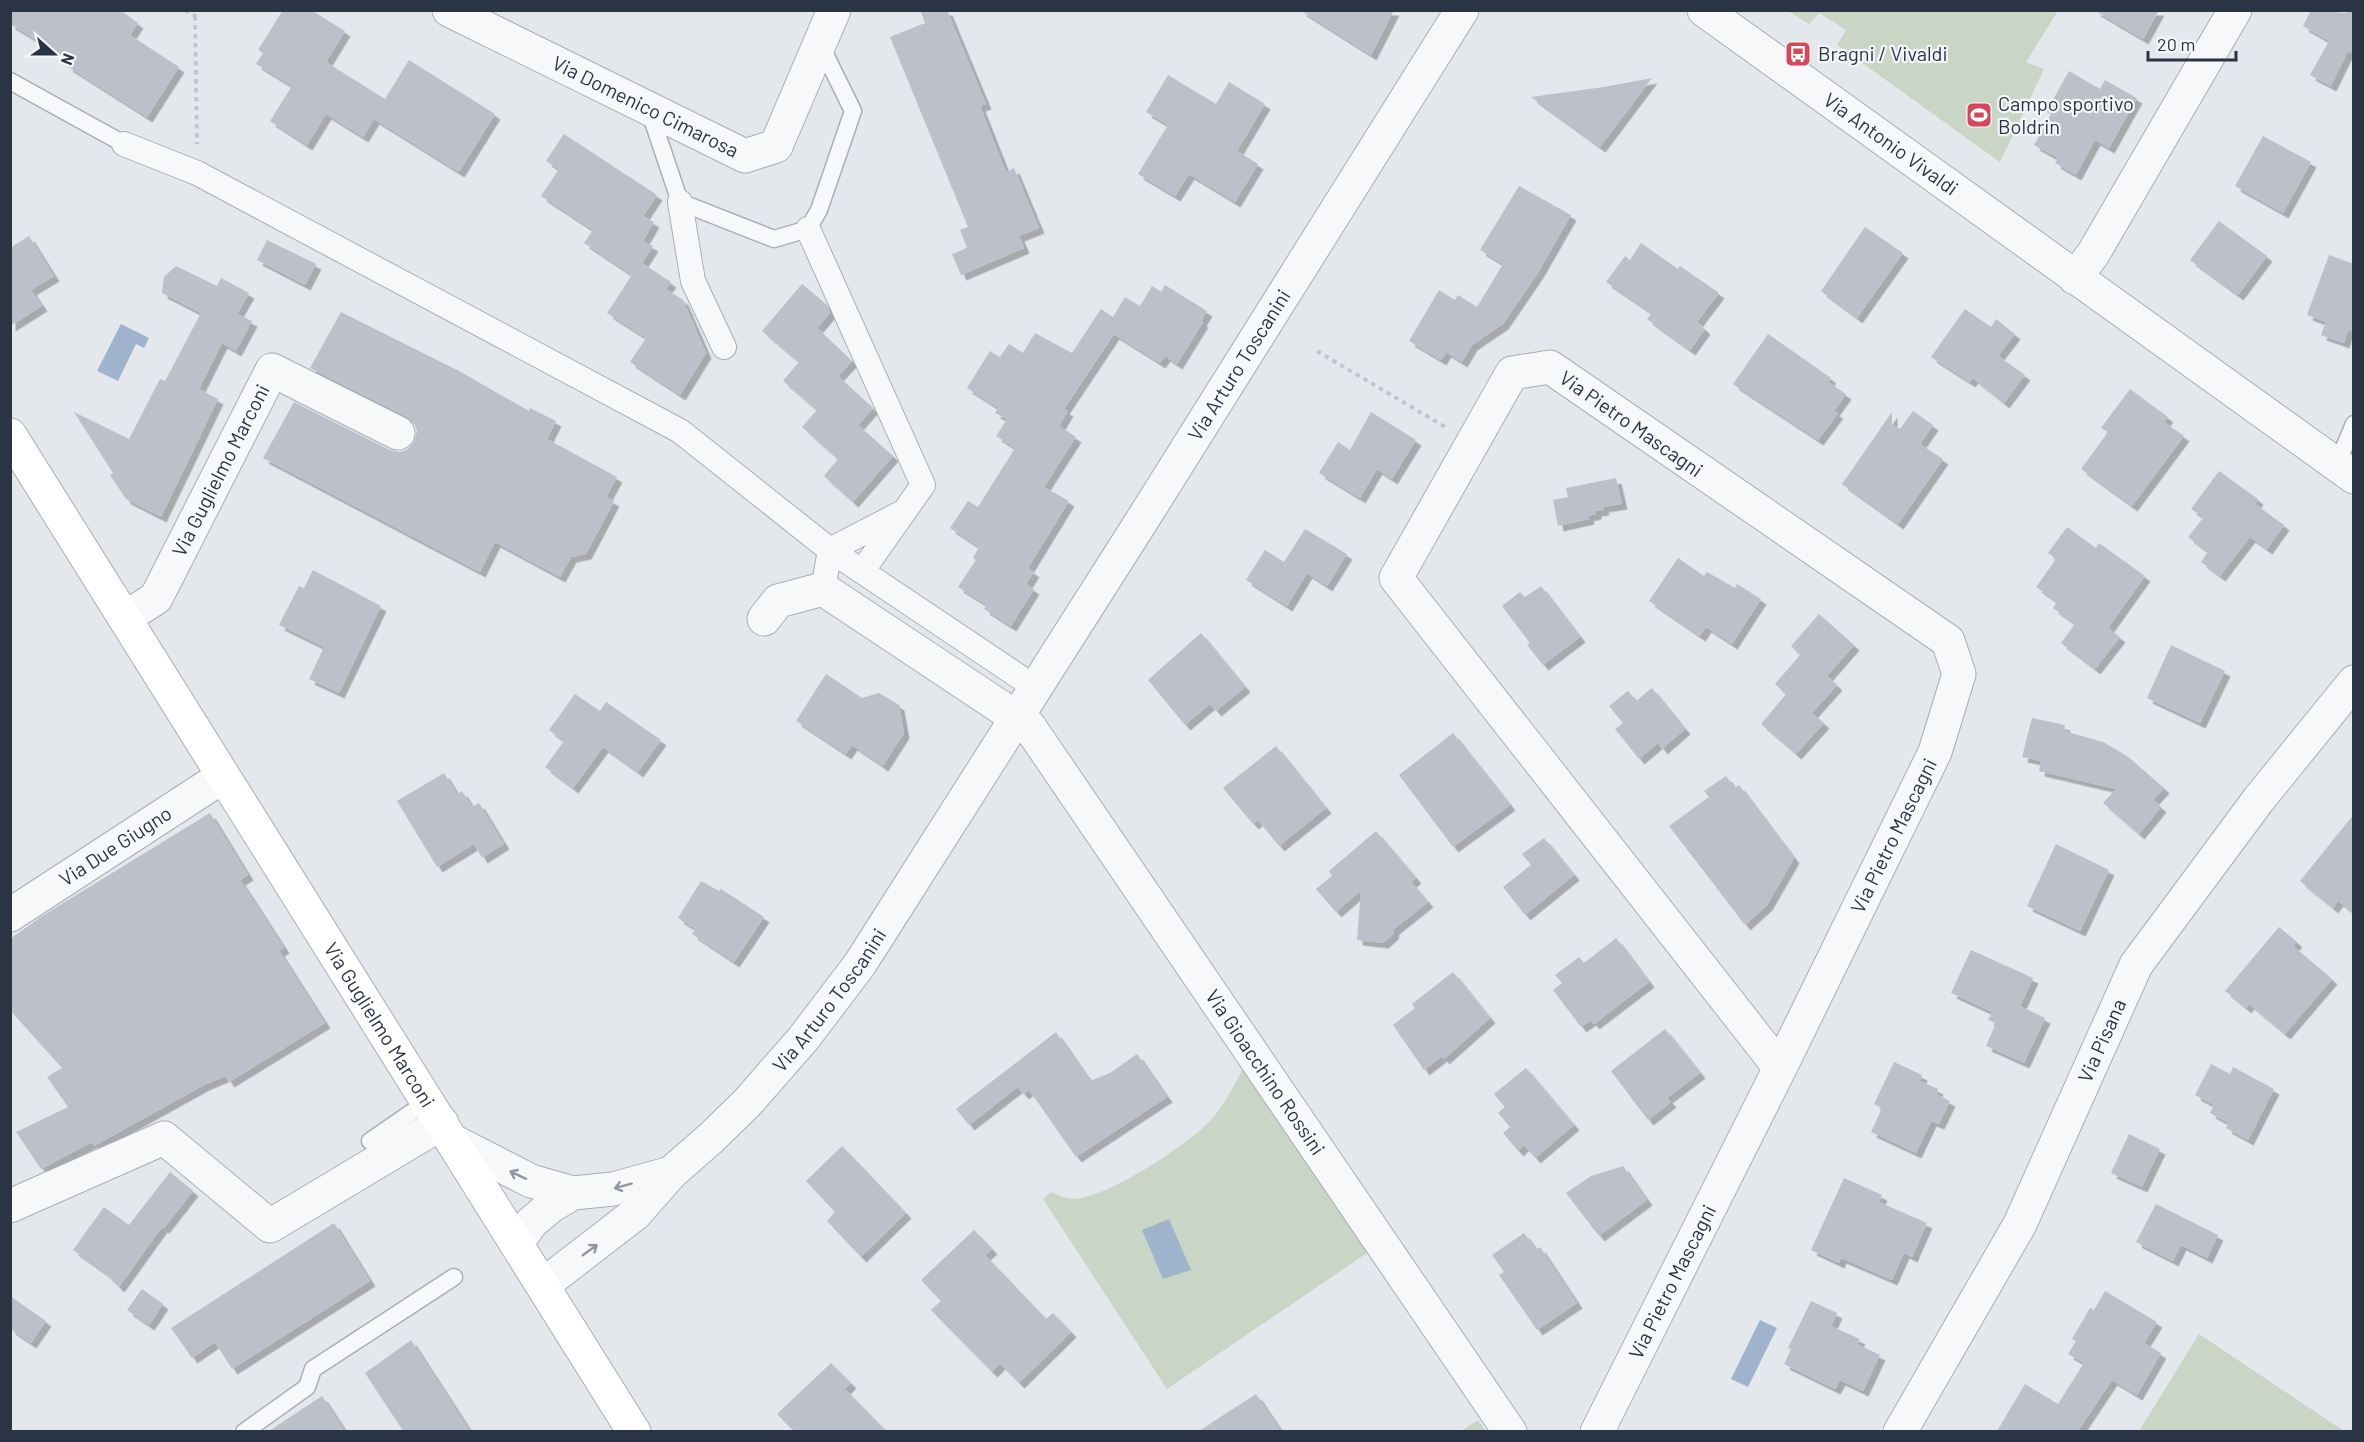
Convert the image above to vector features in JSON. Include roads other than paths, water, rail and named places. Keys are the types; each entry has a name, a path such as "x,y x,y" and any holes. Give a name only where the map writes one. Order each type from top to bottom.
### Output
{"main road":[{"name":"Via Guglielmo Marconi","path":"10,435 222,777 634,1431"}],"street":[{"name":"Via Domenico Cimarosa","path":"449,10 745,156 776,146 834,10"},
{"name":"Via Arturo Toscanini","path":"441,1122 531,1181 573,1193 613,1189 671,1173 747,1103 803,1039 860,964 1462,10"},
{"name":"Via Antonio Vivaldi","path":"1704,10 2345,470"},
{"path":"2075,278 2093,254 2235,10"},
{"path":"124,144 197,173 680,431 830,550 1036,688"},
{"path":"680,202 693,281 724,347"},
{"path":"808,229 923,485 863,570"},
{"name":"Via Pietro Mascagni","path":"1597,1431 1780,1068 1935,752 1959,674 1948,641 1550,367 1512,373 1396,578 1780,1068"},
{"name":"Via Guglielmo Marconi","path":"125,618 156,598 272,370 398,433"},
{"path":"830,550 906,510"},
{"path":"823,589 830,550"},
{"path":"764,619 778,601 823,589 1016,719"},
{"name":"Via Pisana","path":"1900,1431 2020,1224 2136,965 2259,799 2354,682"},
{"name":"Via Gioacchino Rossini","path":"1016,719 1029,726 1510,1431"},
{"name":"Via Due Giugno","path":"10,915 222,777"},
{"path":"10,1206 164,1138 270,1226 441,1122"},
{"path":"543,1285 635,1214 671,1173"},
{"name":"Via Arturo Toscanini","path":"517,1243 531,1223 550,1206 573,1193"}],"lane":[{"path":"649,110 680,202 774,239 808,229 819,210 853,111 820,43"},
{"path":"10,81 124,144"},
{"path":"2345,470 2354,424"},
{"path":"370,1141 441,1122"},
{"path":"244,1431 307,1387 313,1369 454,1277"}],"water":[{"path":"121,324 149,338 144,348 136,344 118,381 97,371"},
{"path":"1169,1219 1191,1270 1163,1279 1142,1230"},
{"path":"1760,1320 1777,1328 1748,1387 1731,1379"}],"place":[{"name":"Bragni / Vivaldi","path":"1798,54"},
{"name":"Campo sportivo Boldrin","path":"1979,115"}]}
